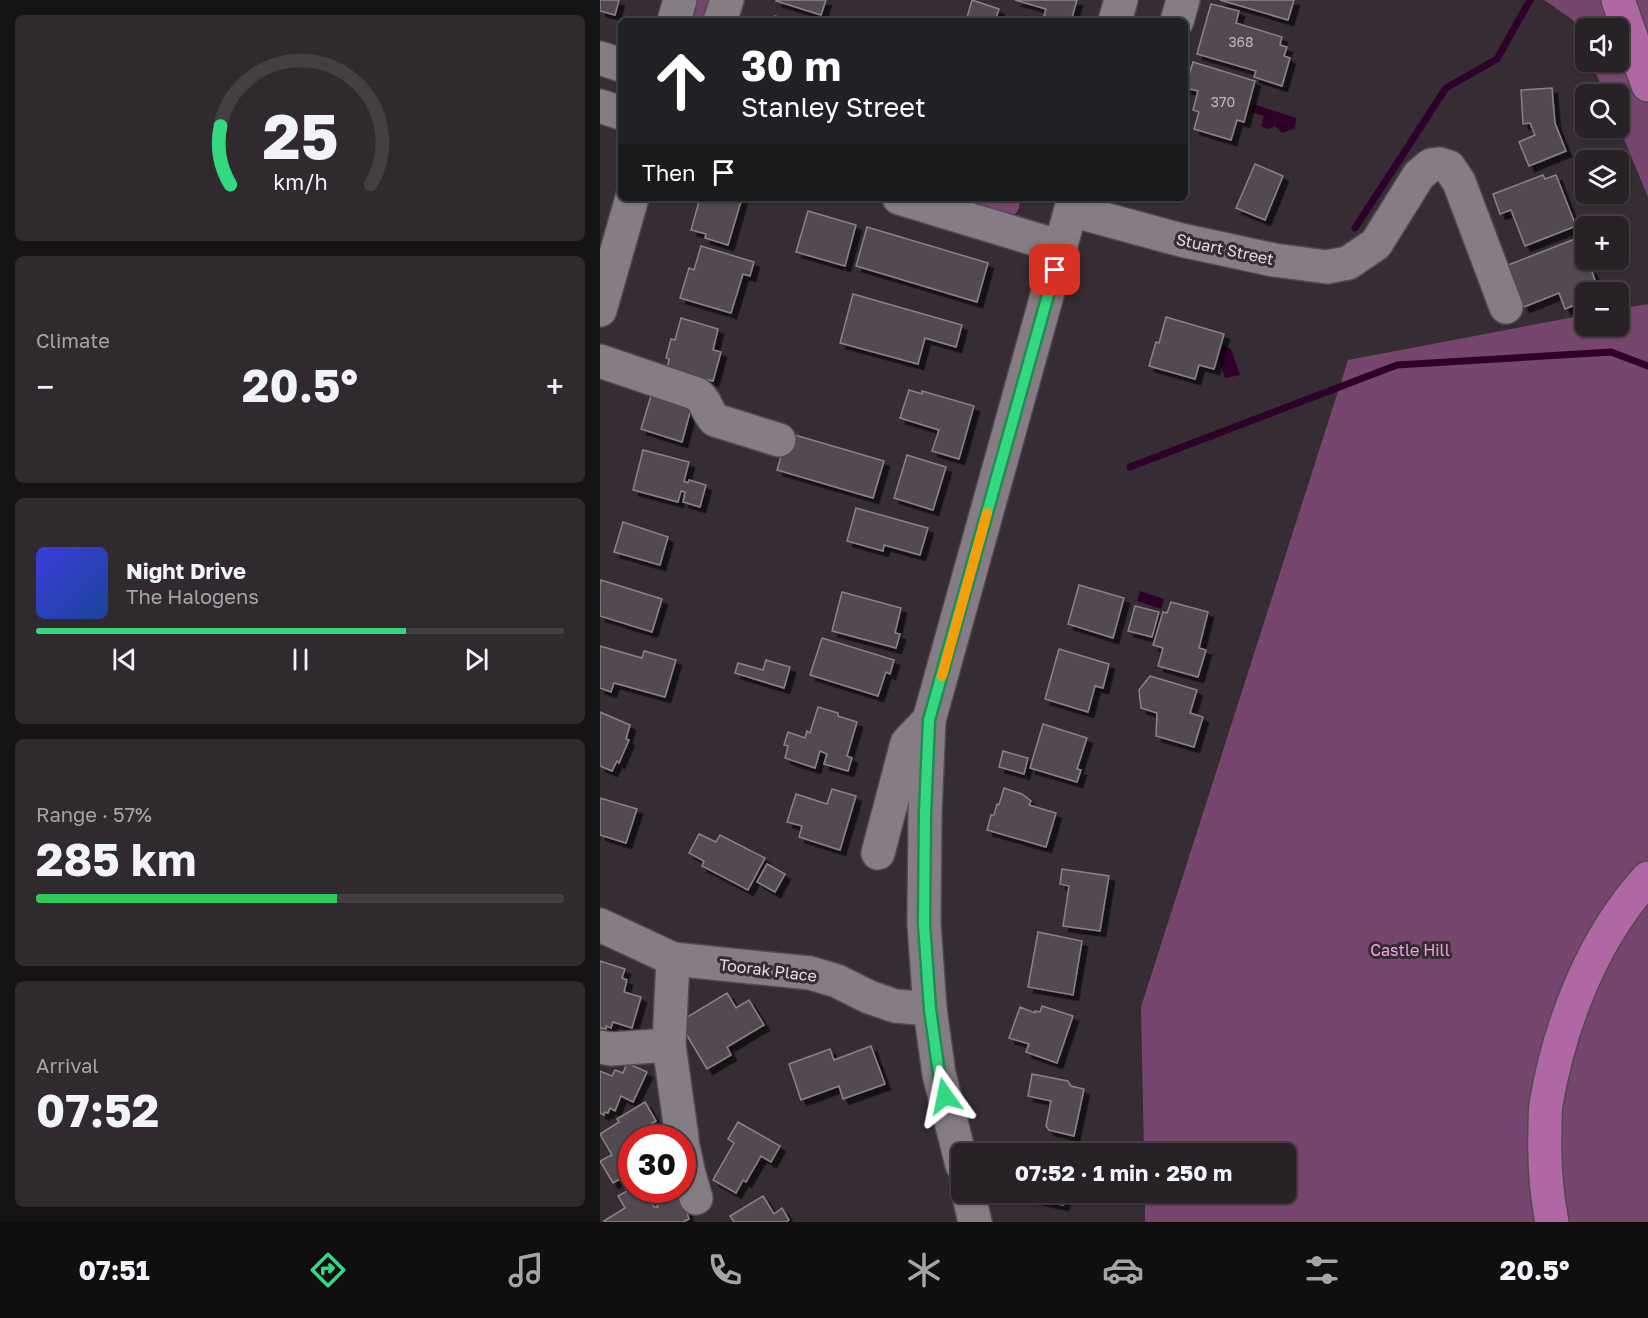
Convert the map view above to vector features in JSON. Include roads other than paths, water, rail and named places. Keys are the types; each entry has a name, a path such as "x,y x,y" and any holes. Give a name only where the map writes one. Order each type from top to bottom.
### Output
{"main road":[{"path":"1617,0 1648,85"},
{"path":"1552,1222 1546,1193 1544,1154 1546,1105 1562,1039 1574,1001 1590,963 1607,932 1648,878"}],"street":[{"path":"675,18 680,0"},
{"path":"721,18 726,0"},
{"path":"1116,18 1121,0"},
{"path":"1178,18 1183,0"},
{"path":"600,58 618,64"},
{"path":"600,106 618,111"},
{"name":"Stuart Street","path":"1073,204 1181,240 1274,260 1327,267 1348,263 1377,244 1419,175 1431,165 1439,164 1449,167 1459,182 1506,307"},
{"path":"600,310 631,201"},
{"path":"909,201 1061,248"},
{"path":"956,1143 939,1074 930,1009 924,924 929,720 1073,204"},
{"path":"600,361 697,394 702,397 715,420 779,440"},
{"path":"878,853 907,743 929,720"},
{"name":"Toorak Place","path":"600,925 673,959 810,973 837,981 869,997 895,1006 930,1009"},
{"path":"673,959 669,1045 680,1125"},
{"path":"600,1047 611,1049 669,1045"},
{"path":"971,1203 975,1222"}],"waterway":[{"path":"1355,228 1446,88 1497,59 1530,0"},
{"path":"1130,467 1397,365 1611,352 1648,366"}],"park label":[{"name":"Castle Hill","path":"1410,950"}]}
